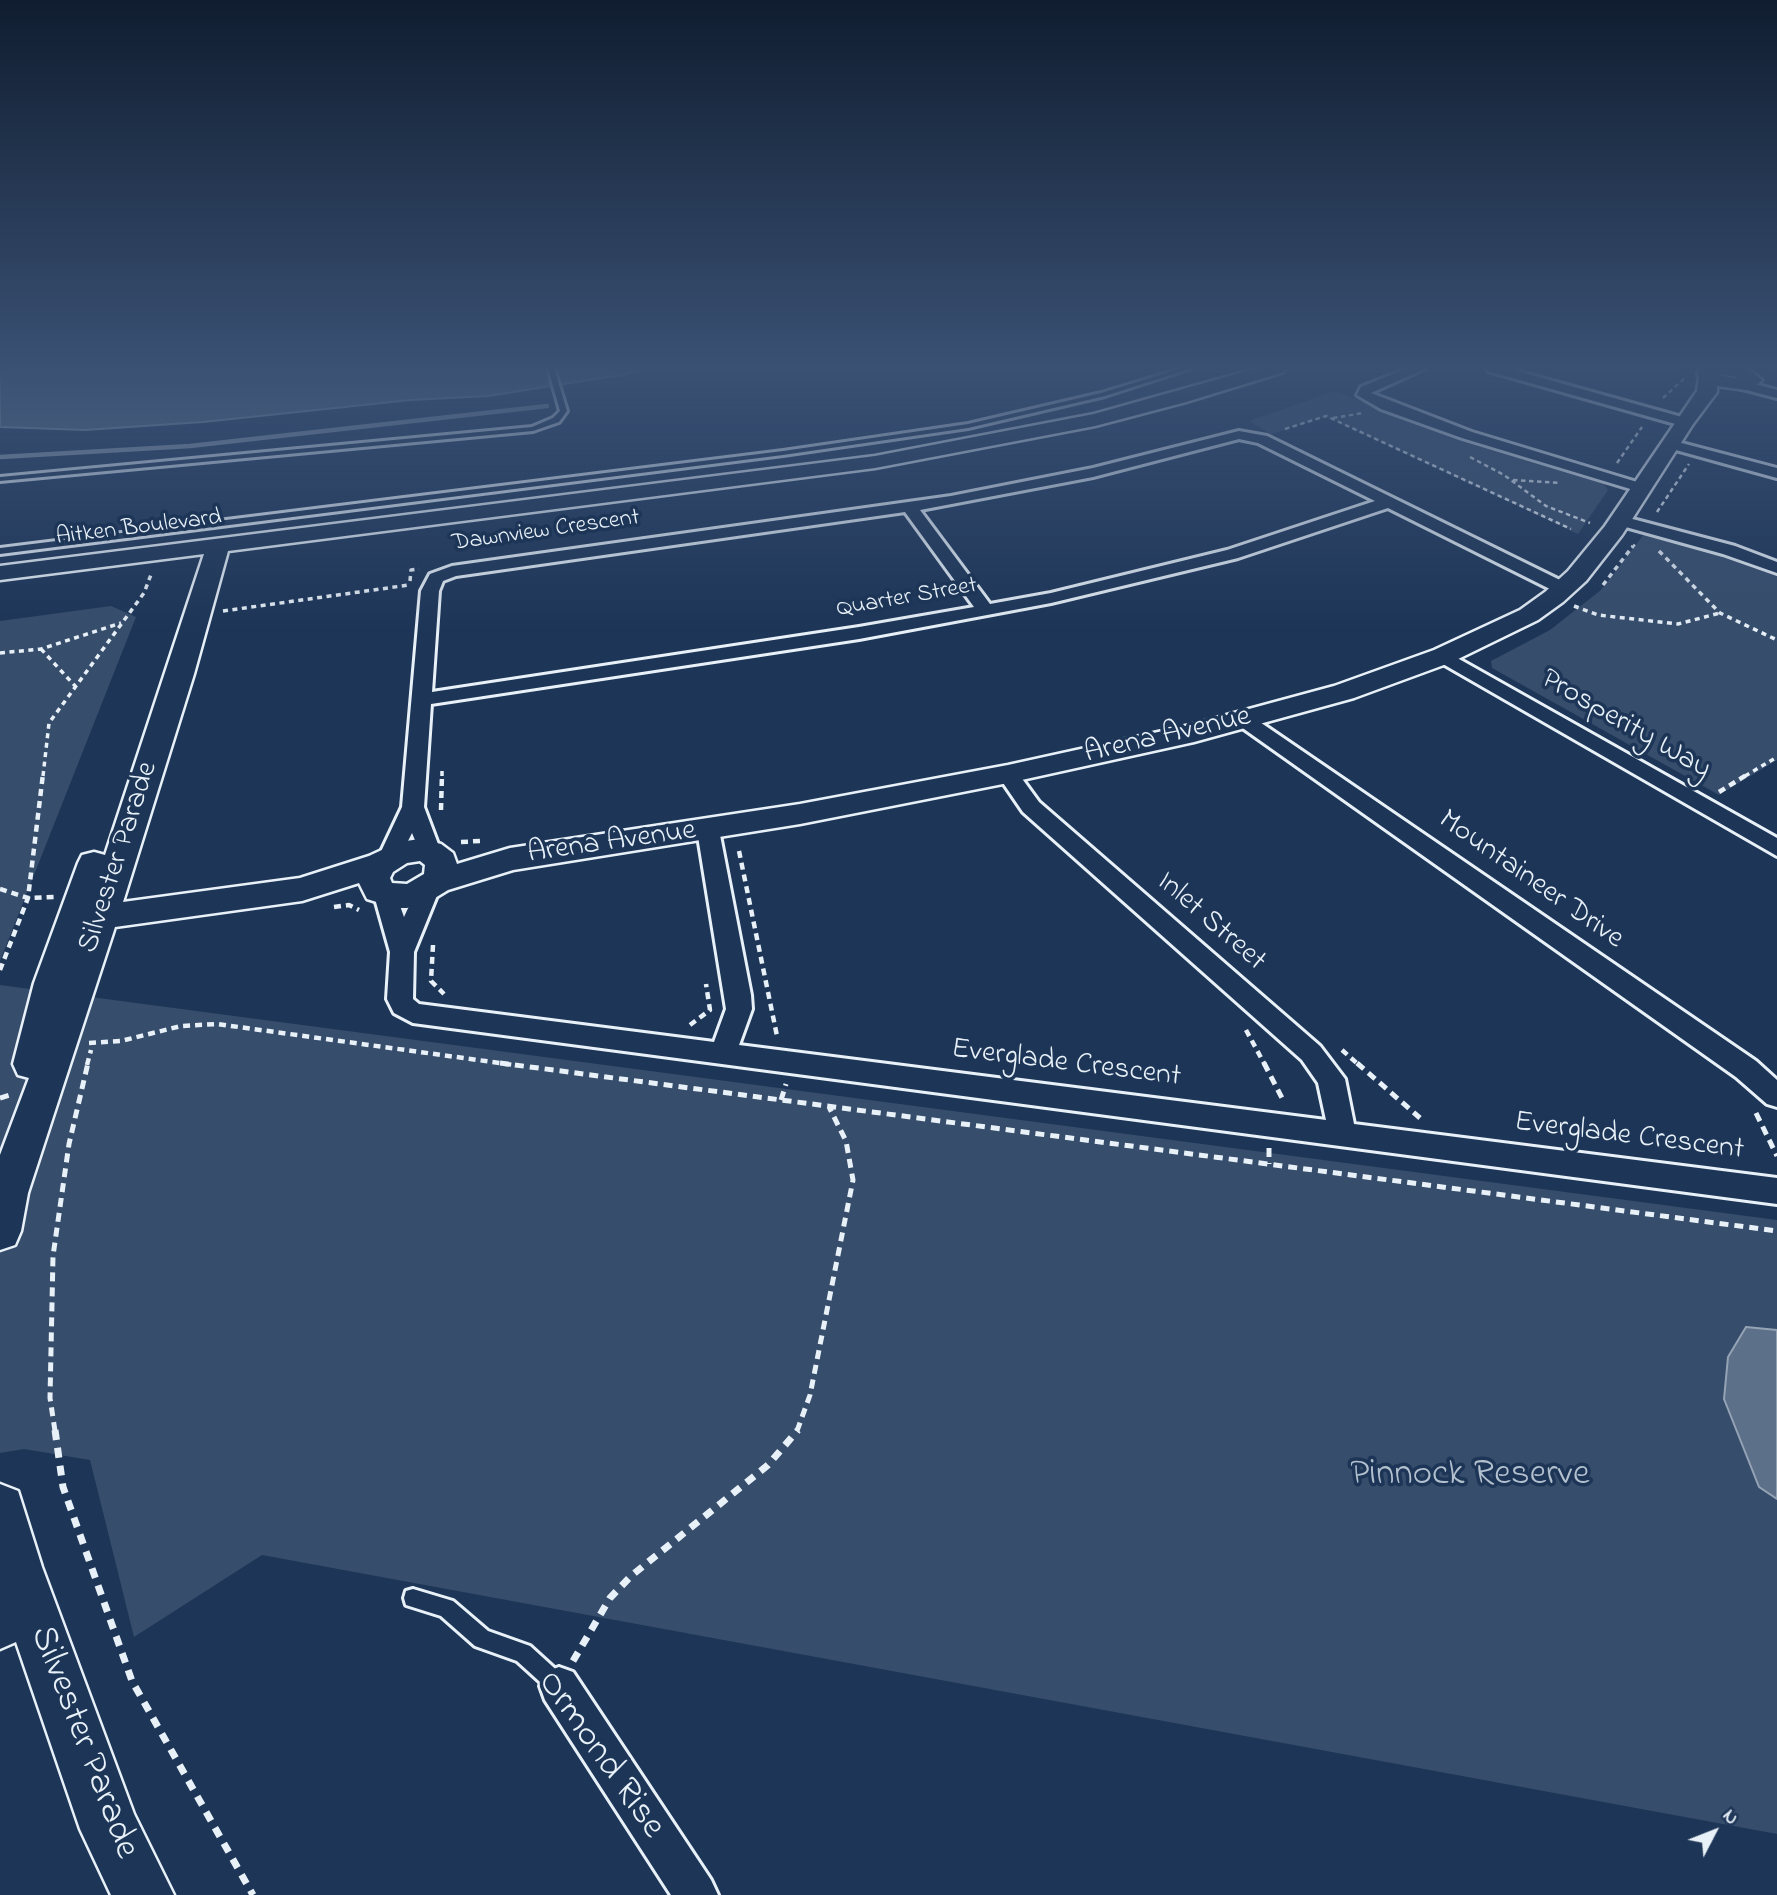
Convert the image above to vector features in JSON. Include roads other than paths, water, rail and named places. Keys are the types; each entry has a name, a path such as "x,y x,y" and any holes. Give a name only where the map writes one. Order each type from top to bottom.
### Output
{"street":[{"name":"Aitken Boulevard","path":"0,573 911,456"},
{"name":"Dawnview Crescent","path":"384,877 413,807 430,591 433,581 440,575 910,508 1047,482 1152,456"},
{"name":"Dawnview Crescent","path":"1297,456 1559,593"},
{"path":"1537,456 1642,488"},
{"name":"Arena Avenue","path":"432,857 708,830 1008,774 1244,720 1344,692 1443,656 1511,625 1559,593 1599,551 1634,524 1642,488 1662,456"},
{"path":"1714,456 1777,473"},
{"name":"Quarter Street","path":"422,699 859,633 1095,589 1188,566 1309,530 1389,502"},
{"path":"910,508 986,611"},
{"path":"1634,524 1742,554 1777,568"},
{"name":"Silvester Parade","path":"0,1231 6,1193 59,1047 87,920 184,662 205,547"},
{"name":"Prosperity Way","path":"1443,656 1777,848"},
{"name":"Mountaineer Drive","path":"1244,720 1746,1069 1777,1096"},
{"name":"Inlet Street","path":"1008,774 1031,807 1311,1053 1331,1079 1340,1121"},
{"name":"Dawnview Crescent","path":"413,807 432,857"},
{"path":"708,830 738,995 739,1009 727,1042"},
{"path":"87,920 384,877 410,851 432,857 407,896 384,877"},
{"name":"Everglade Crescent","path":"432,857 402,952 400,999 403,1006 413,1013 727,1042 1340,1121 1777,1191"},
{"name":"Everglade Crescent","path":"384,877 402,952"},
{"name":"Silvester Parade","path":"15,1167 34,1051 52,983 87,920"},
{"name":"Silvester Parade","path":"0,1509 12,1593 110,1829 144,1895"},
{"name":"Ormond Rise","path":"559,1686 696,1895"}],"lane":[{"path":"0,479 241,456"},
{"path":"0,551 756,456"},
{"name":"Ormond Rise","path":"413,1598 446,1608 481,1639 523,1653 559,1686"}],"waterway":[{"path":"0,457 10,456"}],"park label":[{"name":"Pinnock Reserve","path":"1470,1477"}]}
